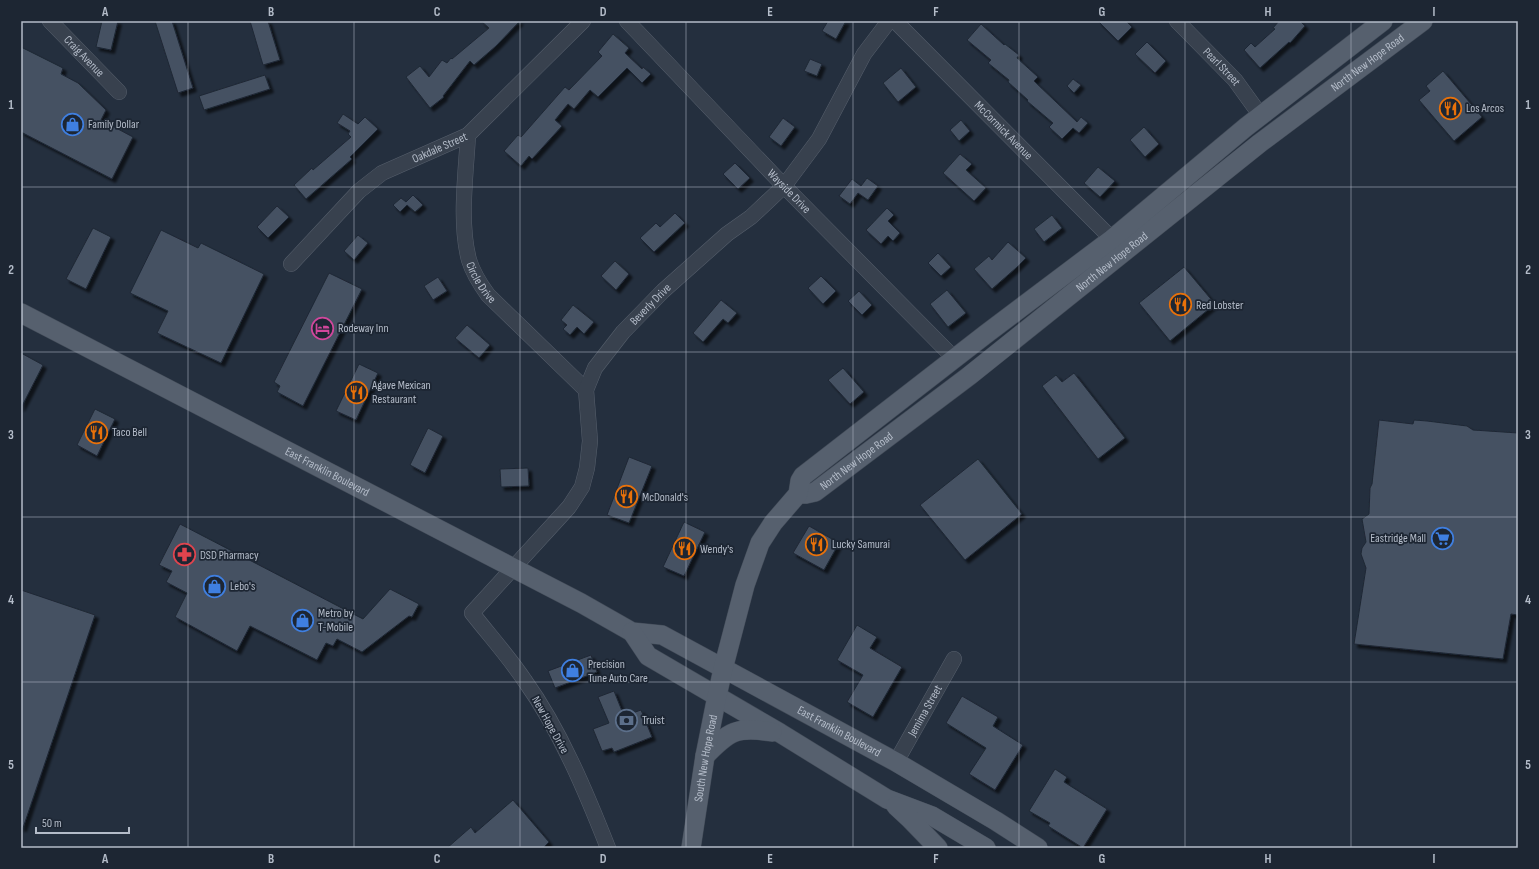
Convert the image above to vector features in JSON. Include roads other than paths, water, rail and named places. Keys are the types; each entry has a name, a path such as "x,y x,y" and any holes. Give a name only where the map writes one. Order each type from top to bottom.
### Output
{"main road":[{"name":"North New Hope Road","path":"723,669 754,556 760,543 773,523 798,494 800,481 810,469 1112,239 1246,127 1383,21"},
{"name":"North New Hope Road","path":"798,494 810,494 820,489 969,376 1260,143 1423,21"},
{"name":"East Franklin Boulevard","path":"21,313 514,568 632,632 662,635 896,762 996,821 1038,848"},
{"path":"969,376 971,363 983,347 986,334"},
{"name":"East Franklin Boulevard","path":"632,632 648,656 780,733 887,799 932,816 986,848"},
{"name":"South New Hope Road","path":"691,848 705,756 723,669"},
{"path":"705,756 722,739 744,729 780,733"},
{"path":"887,799 910,819 938,848"}],"street":[{"name":"Craig Avenue","path":"50,21 119,92"},
{"name":"Oakdale Street","path":"291,264 359,191 382,173 468,135 583,21"},
{"name":"Wayside Drive","path":"627,21 784,186 954,358"},
{"name":"Beverly Drive","path":"472,613 569,507 582,487 587,468 590,441 586,390 595,368 623,332 685,270 727,234 751,217 784,186 818,139 864,54 889,21"},
{"name":"McCormick Avenue","path":"895,21 1112,239"},
{"name":"Pearl Street","path":"1177,21 1235,80 1261,116"},
{"name":"Circle Drive","path":"468,135 464,206 469,260 474,274 488,295 586,390"},
{"name":"New Hope Drive","path":"472,613 525,681 543,709 566,753 596,817 608,848"},
{"name":"Jemima Street","path":"896,762 954,659"}],"place":[{"name":"Los Arcos","path":"1451,108"},
{"name":"Family Dollar","path":"72,124"},
{"name":"Red Lobster","path":"1180,305"},
{"name":"Rodeway Inn","path":"322,328"},
{"name":"Agave Mexican Restaurant","path":"357,392"},
{"name":"Taco Bell","path":"96,432"},
{"name":"McDonald's","path":"626,497"},
{"name":"Eastridge Mall","path":"1442,538"},
{"name":"Lucky Samurai","path":"816,544"},
{"name":"Wendy's","path":"684,549"},
{"name":"DSD Pharmacy","path":"185,555"},
{"name":"Lebo's","path":"215,586"},
{"name":"Metro by T-Mobile","path":"302,620"},
{"name":"Precision Tune Auto Care","path":"573,671"},
{"name":"Truist","path":"626,720"}]}
